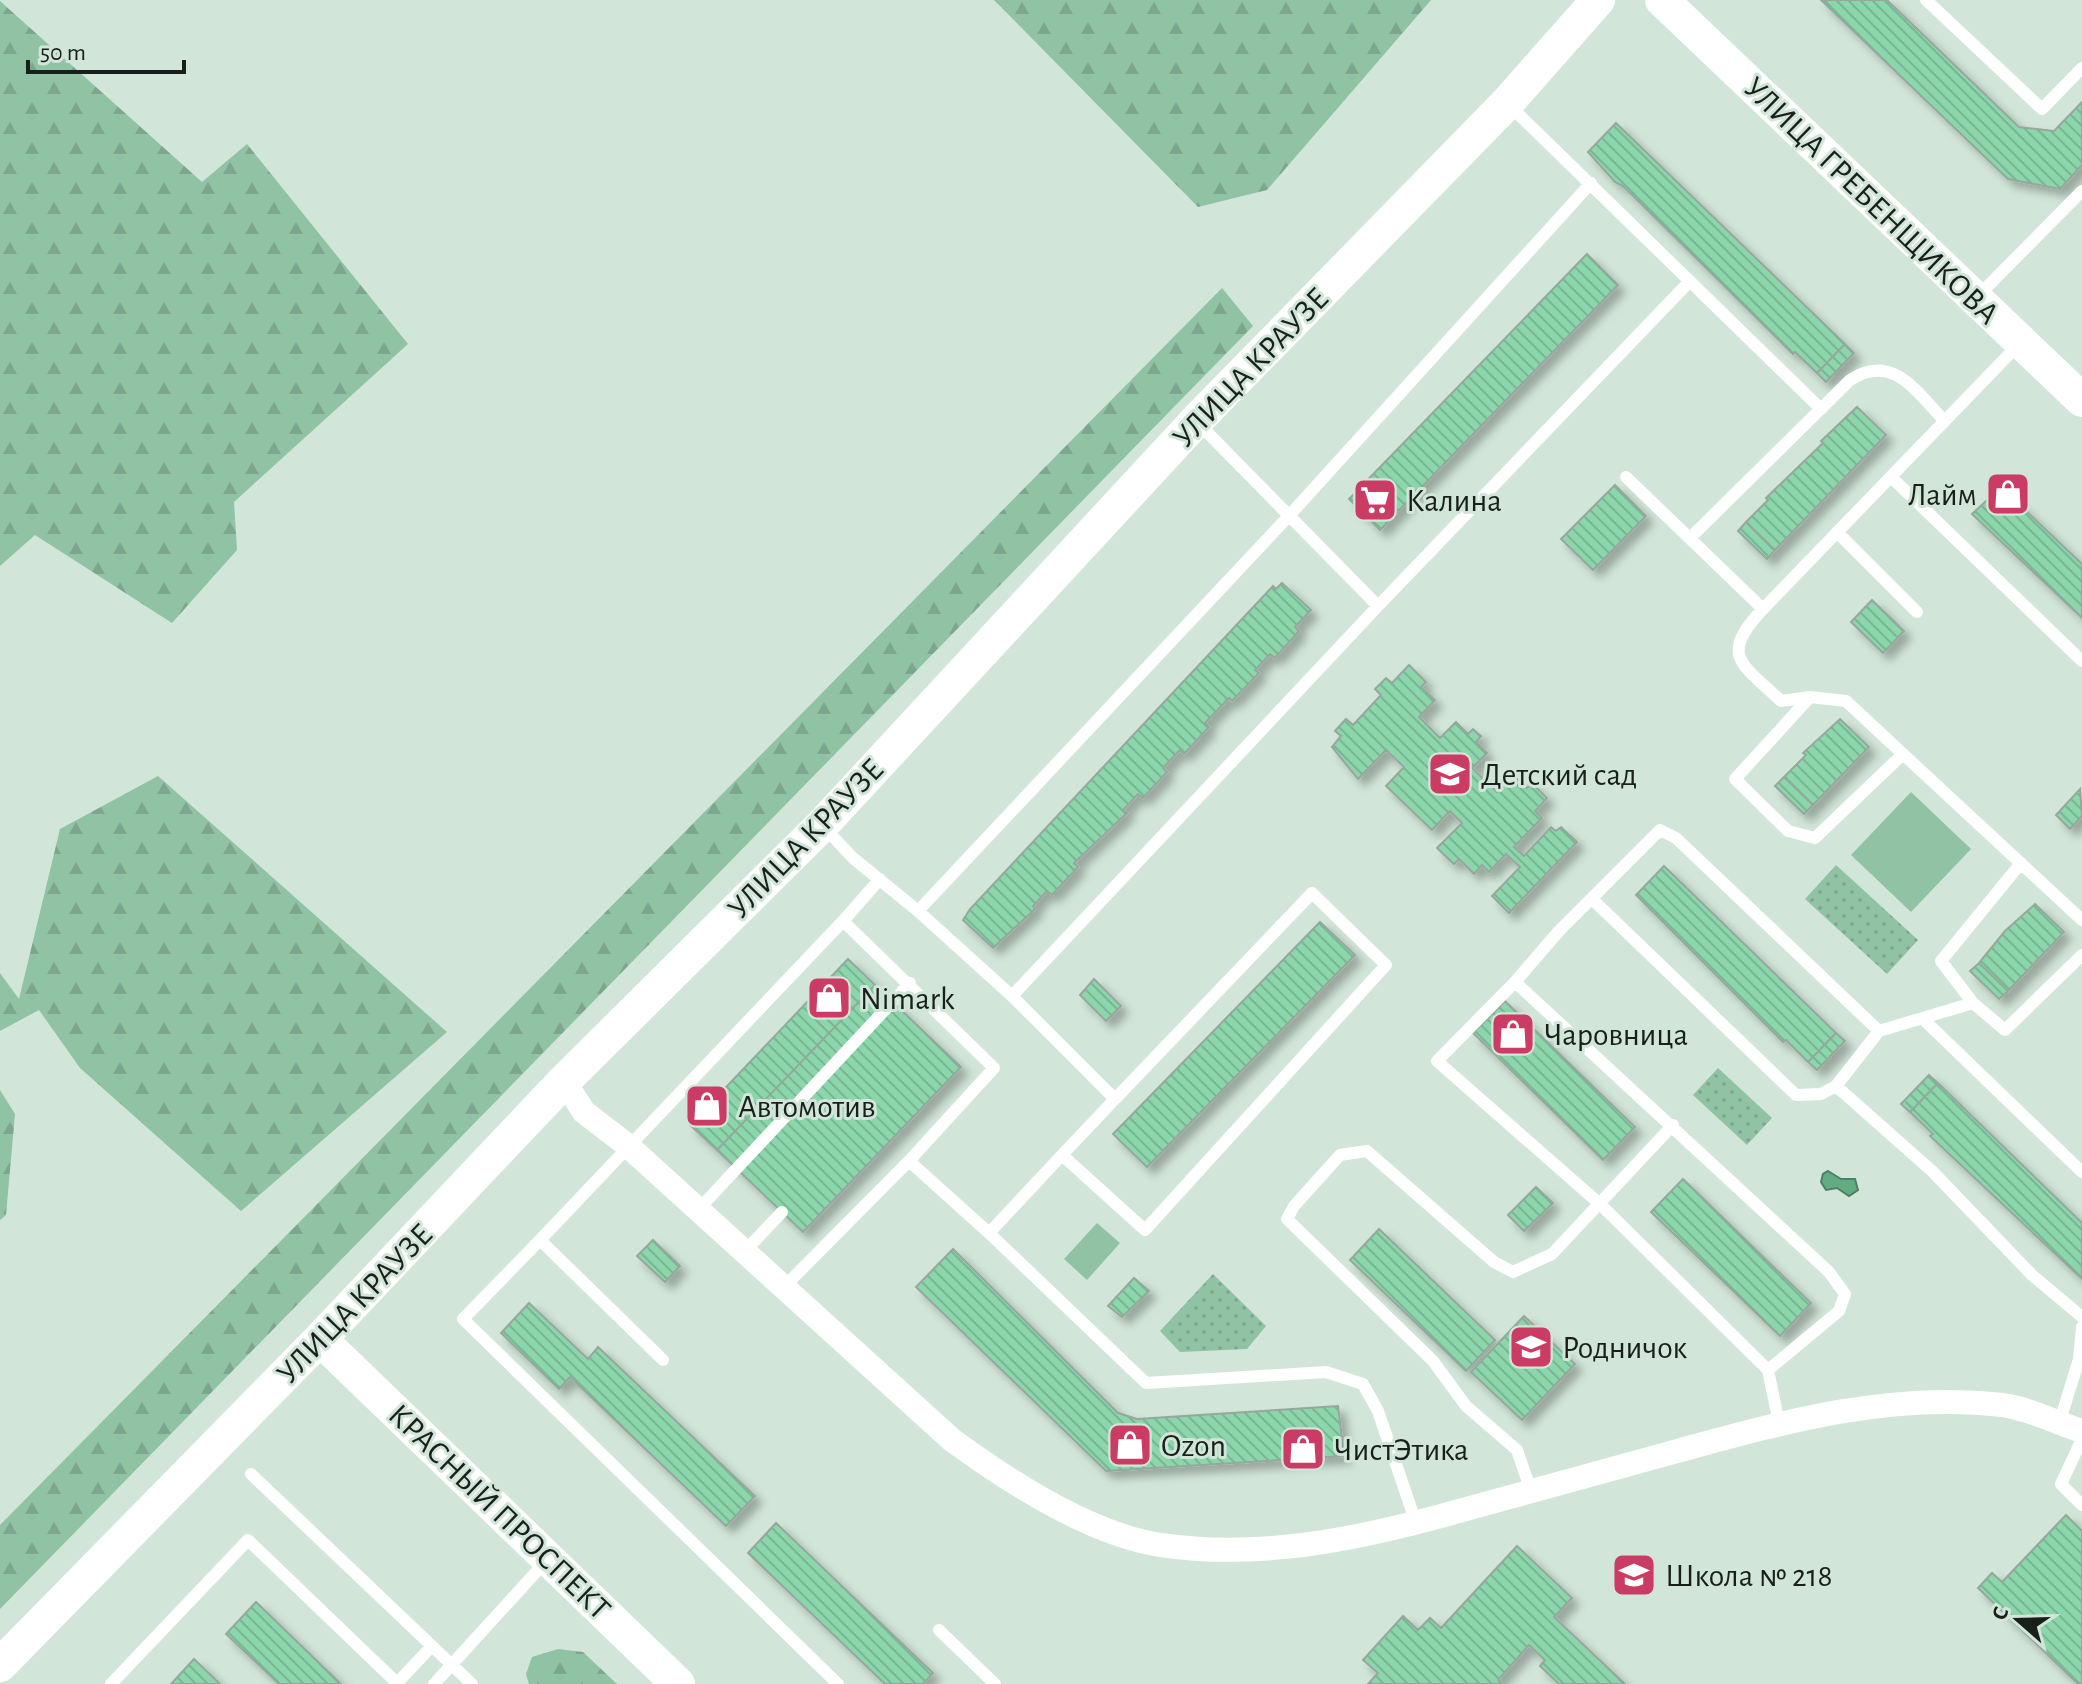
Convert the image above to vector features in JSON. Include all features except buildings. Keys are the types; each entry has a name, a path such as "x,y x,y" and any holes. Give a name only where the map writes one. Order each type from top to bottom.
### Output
{"main road":[{"name":"УЛИЦА КРАУЗЕ","path":"0,1665 320,1339 564,1081 822,825 1196,421 1507,103 1598,0"},
{"name":"УЛИЦА ГРЕБЕНЩИКОВА","path":"1662,0 2082,400"},
{"name":"КРАСНЫЙ ПРОСПЕКТ","path":"320,1339 550,1557 678,1684"}],"street":[{"path":"564,1081 584,1112 627,1145 952,1440 1007,1480 1109,1530 1159,1545 1269,1548 1321,1544 1416,1523 1779,1423 1862,1406 1933,1400 2006,1405 2071,1428"}],"lane":[{"path":"1926,0 2042,109 2082,68"},
{"path":"1507,103 1821,409"},
{"path":"918,911 1287,518 1591,183"},
{"path":"1975,299 2082,191"},
{"path":"1012,996 1378,606 1690,281"},
{"path":"2021,342 1743,629 1736,646 1741,661 1781,701 1810,697 1846,701 2082,920"},
{"path":"1691,537 1850,380 1864,371 1880,368 1903,379 1944,420"},
{"path":"1196,421 1287,518 1378,606"},
{"path":"1626,477 1763,609"},
{"path":"1891,477 2082,661"},
{"path":"1837,532 1917,612"},
{"path":"1810,697 1735,779 1788,831 1815,838 1903,754"},
{"path":"822,825 1012,996 1115,1099"},
{"path":"1779,1423 1768,1370 1601,1205 1437,1061 1515,982 1558,932 1660,830 1676,838 1879,1031"},
{"path":"2021,863 1941,961 1973,1003 2005,1030 2082,955"},
{"path":"838,1684 463,1319 880,879"},
{"path":"989,1233 1062,1155 1115,1099 1312,893 1386,965 1145,1230 1062,1155"},
{"path":"1592,899 1796,1095 1821,1094 1836,1086 1879,1031 1973,1003"},
{"path":"783,1288 909,1161 994,1068 843,921"},
{"path":"1515,982 1829,1272 1845,1294 1839,1311 1768,1370"},
{"path":"698,1210 910,983"},
{"path":"1923,1019 2082,1172"},
{"path":"1836,1086 1932,1171 2032,1275 2082,1317"},
{"path":"1531,1491 1517,1450 1466,1406 1433,1361 1287,1219 1294,1206 1340,1155 1367,1151 1494,1262 1513,1272 1552,1254 1673,1125"},
{"path":"909,1161 1146,1383 1326,1372 1363,1384 1378,1411 1416,1523"},
{"path":"743,1253 782,1212"},
{"path":"540,1240 663,1360"},
{"path":"2071,1428 2082,1327"},
{"path":"2082,1439 2061,1484 2082,1505"},
{"path":"251,1474 472,1684"},
{"path":"111,1684 248,1540 396,1683 432,1646"},
{"path":"434,1684 550,1557"},
{"path":"939,1630 995,1684"}],"green space":[{"path":"994,0 1431,0 1267,190 1198,207"},
{"path":"0,1 202,182 247,144 408,344 234,502 237,550 172,623 35,535 0,566"},
{"path":"1222,288 1253,326 0,1609 0,1525"},
{"path":"158,776 447,1032 241,1211 80,1068 39,1010 0,1031 0,973 19,999 60,829"},
{"path":"1911,792 1971,849 1911,912 1851,855"},
{"path":"1836,865 1918,940 1887,974 1805,899"},
{"path":"1718,1068 1772,1118 1747,1145 1693,1095"},
{"path":"0,1090 15,1114 6,1215 0,1220"},
{"path":"1097,1223 1120,1243 1087,1280 1064,1259"},
{"path":"1213,1274 1266,1326 1247,1349 1180,1352 1160,1331"},
{"path":"558,1649 583,1652 617,1684 529,1684 526,1674 532,1657"}],"shaded area":[{"path":"1828,1171 1841,1179 1855,1179 1858,1190 1849,1196 1837,1188 1826,1190 1821,1182 1823,1174"}],"place":[{"name":"Лайм","path":"2008,494"},
{"name":"Калина","path":"1375,500"},
{"name":"Детский сад","path":"1450,774"},
{"name":"Nimark","path":"829,998"},
{"name":"Чаровница","path":"1513,1034"},
{"name":"Автомотив","path":"707,1106"},
{"name":"Родничок","path":"1531,1347"},
{"name":"Ozon","path":"1130,1445"},
{"name":"ЧистЭтика","path":"1303,1449"},
{"name":"Школа № 218","path":"1634,1575"}]}
